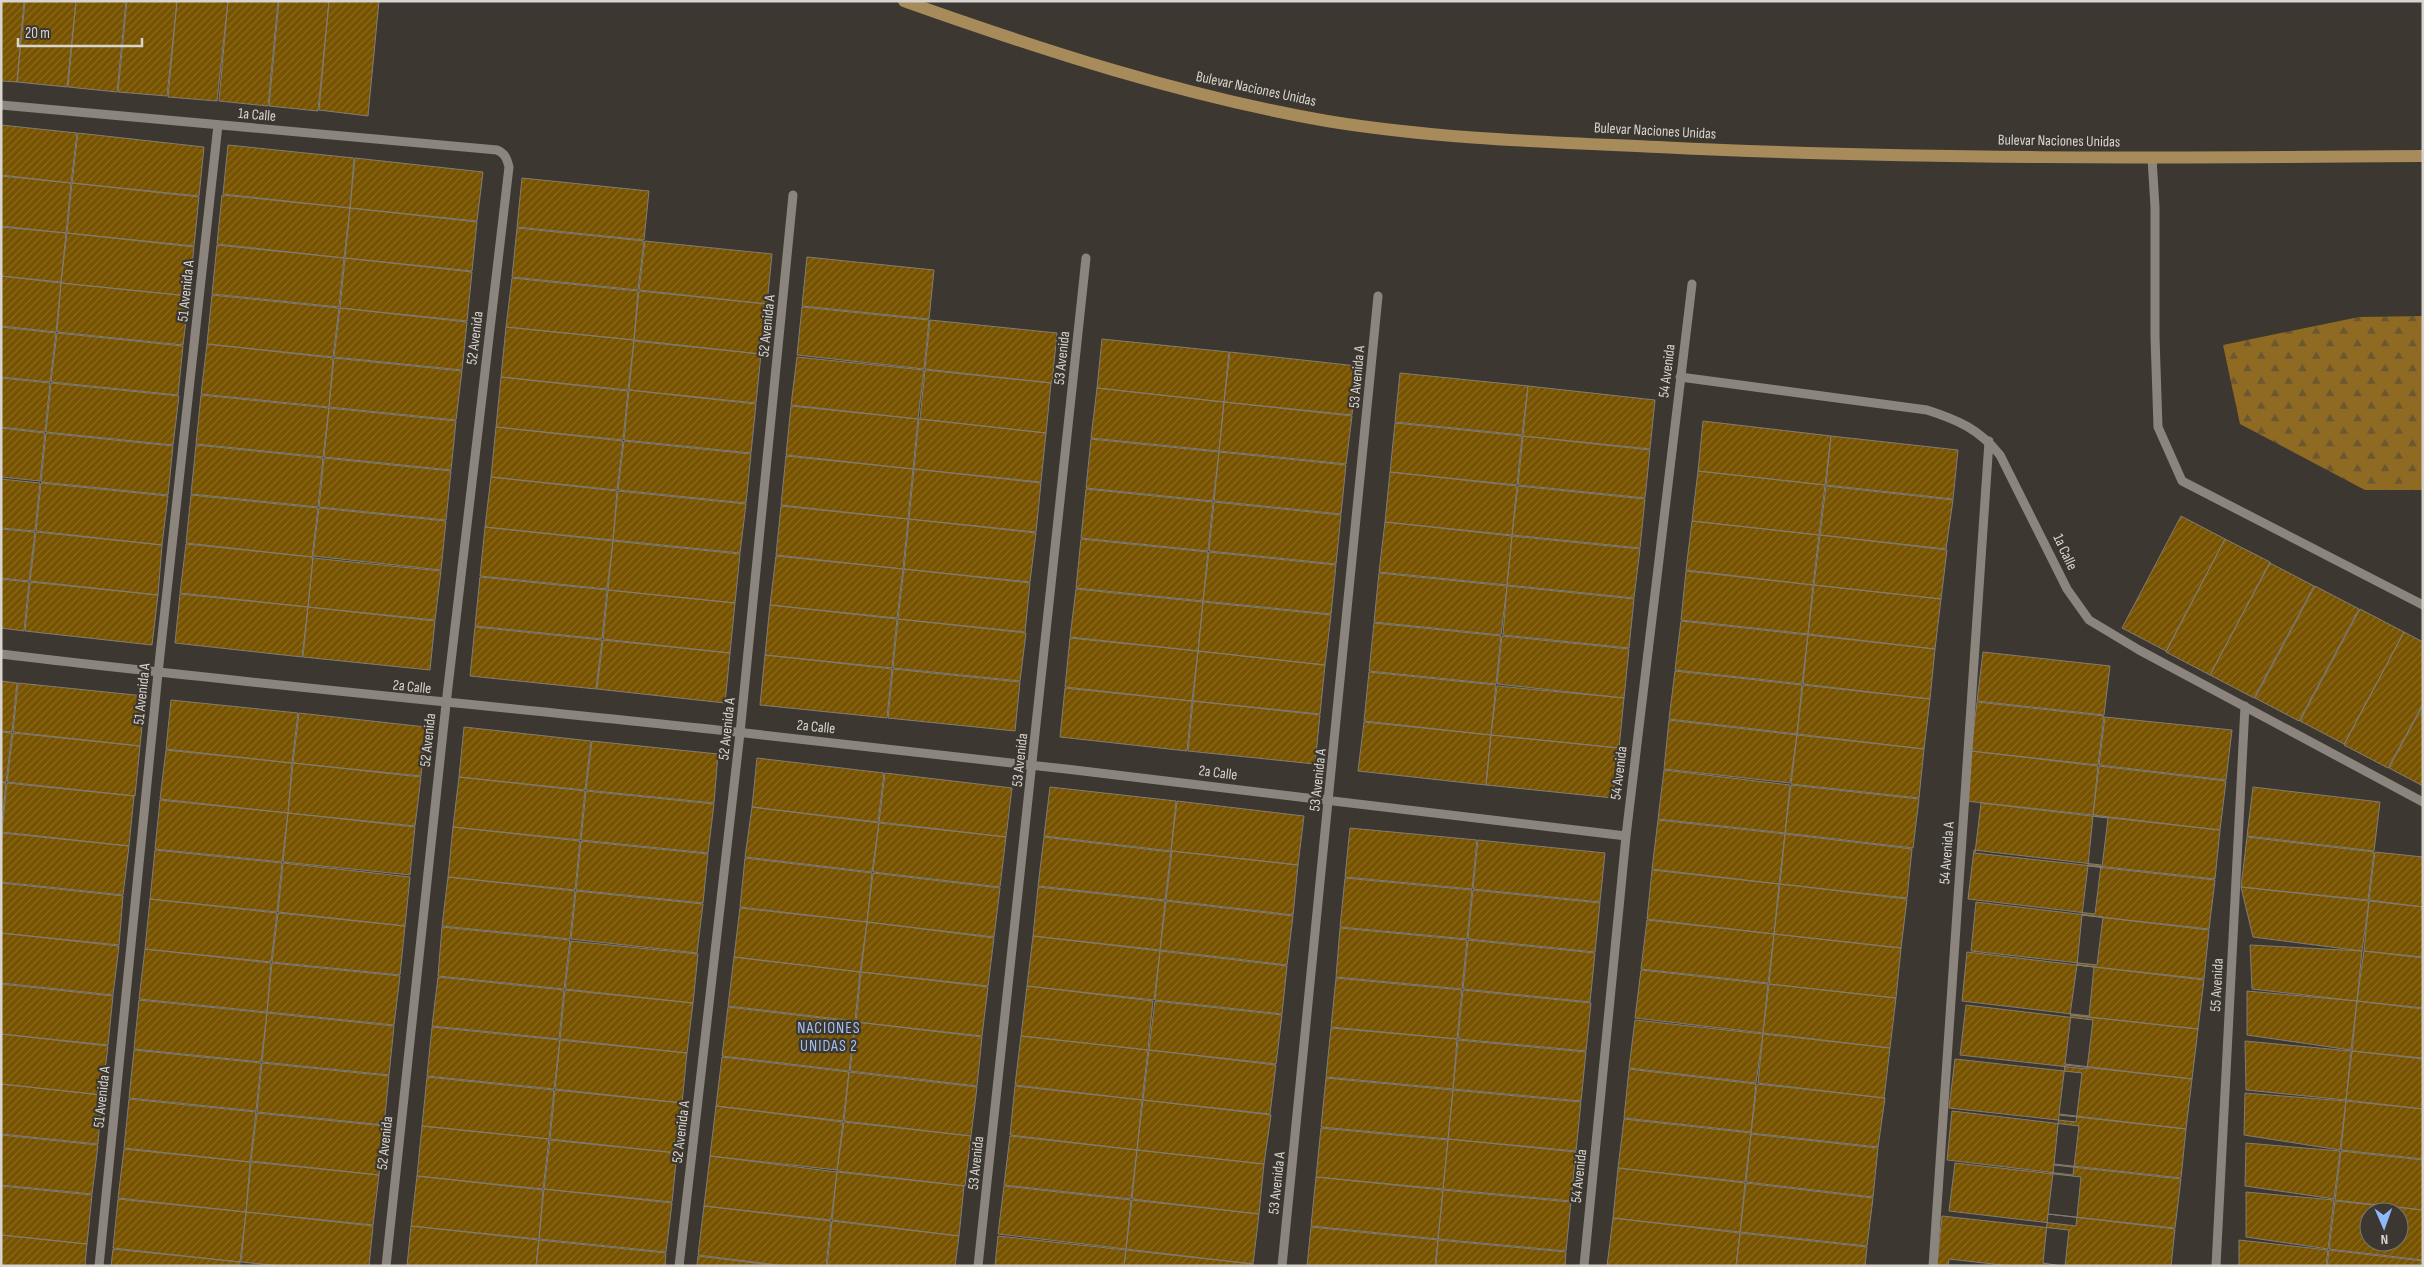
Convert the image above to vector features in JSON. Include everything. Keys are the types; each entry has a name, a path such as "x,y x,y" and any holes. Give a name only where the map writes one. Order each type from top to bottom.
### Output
{"main road":[{"name":"Bulevar Naciones Unidas","path":"904,1 985,30 1206,97 1329,121 1448,137 1746,152 2152,158 2423,156"}],"street":[{"name":"1a Calle","path":"1,105 496,150 502,152 507,158"},
{"name":"51 Avenida A","path":"99,1266 158,673 218,125"},
{"name":"52 Avenida","path":"386,1266 446,704 508,176 507,158"},
{"path":"2152,158 2155,207 2155,337 2158,426 2182,481 2423,605"},
{"name":"52 Avenida A","path":"679,1266 740,733 793,195"},
{"name":"53 Avenida","path":"978,1266 1034,766 1086,258"},
{"name":"54 Avenida","path":"1584,1266 1626,836 1692,284"},
{"name":"53 Avenida A","path":"1282,1266 1330,800 1378,296"},
{"name":"1a Calle","path":"1680,377 1927,410 1958,420 1989,441 2009,468 2067,590 2089,620 2423,802"},
{"name":"54 Avenida A","path":"1933,1266 1989,441"},
{"name":"2a Calle","path":"1,654 446,704 740,733 1330,800 1626,836"},
{"name":"55 Avenida","path":"2216,1266 2245,706"}],"green space":[{"path":"2423,316 2423,490 2365,490 2240,424 2223,345 2359,317"}],"building":[{"path":"1,1 24,1 17,82 1,81"},
{"path":"25,1 76,1 67,87 17,82"},
{"path":"76,1 126,1 117,92 68,87"},
{"path":"127,1 177,1 167,96 118,92"},
{"path":"177,1 228,1 217,101 168,97"},
{"path":"228,1 278,1 268,106 219,101"},
{"path":"279,1 329,1 318,111 269,106"},
{"path":"329,1 379,1 368,116 319,110"},
{"path":"1,125 77,133 71,183 1,175"},
{"path":"78,133 204,147 199,196 72,183"},
{"path":"228,145 354,158 350,208 223,194"},
{"path":"355,158 483,172 477,221 350,208"},
{"path":"1,176 71,183 66,233 1,226"},
{"path":"522,178 649,191 644,240 517,227"},
{"path":"72,183 199,197 194,246 67,233"},
{"path":"222,195 350,208 344,258 217,244"},
{"path":"350,208 477,222 472,271 345,258"},
{"path":"1,227 66,233 61,282 1,276"},
{"path":"517,228 644,241 638,290 512,277"},
{"path":"67,233 194,247 189,296 61,283"},
{"path":"645,241 772,254 767,304 639,290"},
{"path":"217,245 344,258 339,307 212,294"},
{"path":"807,257 934,270 929,319 802,306"},
{"path":"345,258 472,272 467,321 340,308"},
{"path":"1,276 61,283 56,332 1,326"},
{"path":"512,278 638,291 634,340 506,327"},
{"path":"61,283 189,296 183,345 57,332"},
{"path":"639,291 767,304 761,354 634,340"},
{"path":"212,295 339,308 333,357 207,344"},
{"path":"802,307 929,320 924,369 797,355"},
{"path":"340,308 467,322 462,370 334,357"},
{"path":"930,320 1057,333 1052,383 925,369"},
{"path":"1,327 56,333 50,382 1,377"},
{"path":"506,327 634,340 628,390 501,377"},
{"path":"57,333 183,346 178,395 51,382"},
{"path":"1102,339 1229,352 1224,402 1097,388"},
{"path":"634,341 761,354 756,403 629,390"},
{"path":"207,344 333,358 329,407 201,394"},
{"path":"1230,352 1357,366 1352,415 1224,402"},
{"path":"797,357 924,370 918,419 791,405"},
{"path":"334,358 462,371 456,420 329,407"},
{"path":"925,370 1051,383 1046,433 920,419"},
{"path":"1400,373 1528,386 1522,435 1395,422"},
{"path":"501,377 628,391 623,440 496,427"},
{"path":"1,378 50,383 45,432 1,427"},
{"path":"51,383 179,396 173,445 46,432"},
{"path":"1528,386 1655,400 1650,449 1523,436"},
{"path":"1097,388 1224,402 1219,451 1091,438"},
{"path":"629,390 756,404 751,453 624,440"},
{"path":"201,395 329,408 323,457 196,444"},
{"path":"1224,402 1352,416 1346,464 1219,451"},
{"path":"791,406 918,419 913,469 786,455"},
{"path":"329,408 456,421 451,470 324,457"},
{"path":"919,419 1046,433 1041,482 914,469"},
{"path":"1703,421 1831,436 1825,485 1698,471"},
{"path":"1395,423 1522,436 1517,485 1390,472"},
{"path":"496,427 623,441 617,490 491,477"},
{"path":"1,428 45,433 40,481 1,477"},
{"path":"46,433 173,446 168,495 41,482"},
{"path":"1523,436 1650,450 1645,498 1518,485"},
{"path":"1831,436 1958,450 1953,499 1826,485"},
{"path":"1091,439 1219,452 1213,501 1086,488"},
{"path":"624,441 751,454 746,503 618,490"},
{"path":"196,445 323,458 318,507 191,494"},
{"path":"1219,452 1346,465 1341,514 1214,501"},
{"path":"786,456 913,469 908,519 781,505"},
{"path":"324,458 451,471 446,520 319,507"},
{"path":"914,469 1041,483 1036,532 909,519"},
{"path":"1698,471 1825,485 1819,535 1692,521"},
{"path":"1390,472 1517,486 1512,535 1385,522"},
{"path":"491,477 617,491 613,540 485,527"},
{"path":"1,479 40,483 35,531 1,528"},
{"path":"41,483 168,496 162,545 36,531"},
{"path":"1518,486 1645,499 1640,548 1512,535"},
{"path":"1826,486 1953,500 1946,549 1820,535"},
{"path":"1086,489 1213,502 1208,551 1081,538"},
{"path":"618,491 746,504 740,553 613,540"},
{"path":"191,495 318,508 312,557 186,543"},
{"path":"1214,502 1341,515 1336,564 1209,551"},
{"path":"781,506 908,519 903,569 776,555"},
{"path":"319,508 446,521 441,570 313,556"},
{"path":"2181,516 2225,539 2166,651 2122,628"},
{"path":"909,519 1036,533 1030,582 904,569"},
{"path":"1692,521 1819,535 1813,585 1686,570"},
{"path":"1385,522 1512,536 1507,585 1379,572"},
{"path":"485,527 613,541 607,589 480,576"},
{"path":"1,529 35,532 29,581 1,578"},
{"path":"36,532 162,545 158,595 30,581"},
{"path":"1820,535 1947,550 1941,599 1814,585"},
{"path":"1512,536 1640,549 1634,598 1507,585"},
{"path":"1081,539 1208,552 1203,601 1076,588"},
{"path":"2225,539 2270,562 2210,675 2166,652"},
{"path":"613,541 740,554 735,603 608,590"},
{"path":"186,544 313,557 308,607 180,593"},
{"path":"1209,552 1336,565 1331,614 1203,601"},
{"path":"776,556 903,569 897,618 770,605"},
{"path":"313,558 441,571 435,620 308,607"},
{"path":"2270,563 2314,586 2254,698 2210,675"},
{"path":"904,569 1030,583 1025,632 898,619"},
{"path":"1686,571 1813,585 1808,634 1681,620"},
{"path":"1379,573 1507,586 1501,635 1374,622"},
{"path":"480,577 607,590 602,639 475,626"},
{"path":"1,579 29,582 24,631 1,628"},
{"path":"30,582 158,595 152,645 25,631"},
{"path":"1814,585 1941,599 1935,649 1808,634"},
{"path":"1507,586 1634,599 1629,648 1503,635"},
{"path":"2315,586 2359,609 2299,721 2255,698"},
{"path":"1076,589 1203,602 1198,651 1070,637"},
{"path":"608,590 735,603 730,653 603,639"},
{"path":"180,594 308,607 302,657 175,643"},
{"path":"1203,602 1331,615 1325,665 1198,651"},
{"path":"770,605 897,619 892,668 765,655"},
{"path":"308,607 435,621 430,670 303,657"},
{"path":"2360,609 2404,632 2344,744 2300,721"},
{"path":"898,619 1026,633 1020,681 893,668"},
{"path":"1681,621 1808,635 1802,684 1675,670"},
{"path":"1374,623 1501,636 1496,684 1369,671"},
{"path":"475,627 602,640 596,689 470,676"},
{"path":"2404,632 2423,642 2423,704 2388,768 2344,745"},
{"path":"1808,635 1935,649 1930,699 1803,684"},
{"path":"1502,636 1629,649 1624,698 1497,684"},
{"path":"1070,638 1198,651 1192,701 1065,687"},
{"path":"603,640 730,653 725,703 597,689"},
{"path":"1198,651 1325,665 1320,714 1193,701"},
{"path":"1983,652 2110,666 2104,715 1977,701"},
{"path":"765,655 892,669 887,718 760,705"},
{"path":"893,669 1020,682 1015,731 888,718"},
{"path":"1675,671 1802,685 1797,734 1669,719"},
{"path":"1369,672 1496,685 1491,735 1364,721"},
{"path":"1,681 17,683 12,732 1,731"},
{"path":"18,683 145,696 140,746 13,732"},
{"path":"1803,685 1930,699 1924,749 1797,734"},
{"path":"1497,686 1624,698 1619,748 1491,735"},
{"path":"1065,688 1192,701 1187,751 1060,737"},
{"path":"171,700 298,713 292,763 166,749"},
{"path":"1193,701 1320,715 1315,764 1188,751"},
{"path":"1977,702 2104,716 2098,765 1971,751"},
{"path":"2423,705 2423,786 2389,768"},
{"path":"299,713 426,727 421,776 293,763"},
{"path":"2105,717 2232,730 2226,780 2099,765"},
{"path":"1669,720 1797,735 1790,783 1664,769"},
{"path":"1364,722 1491,735 1486,785 1358,771"},
{"path":"464,727 591,741 585,790 459,777"},
{"path":"1,732 12,733 6,782 1,782"},
{"path":"13,733 140,746 135,796 7,782"},
{"path":"1491,735 1619,748 1613,798 1486,785"},
{"path":"1797,735 1924,749 1919,798 1791,784"},
{"path":"592,741 718,754 714,803 586,790"},
{"path":"166,750 292,763 288,813 160,799"},
{"path":"1971,751 2098,766 2093,815 1966,801"},
{"path":"757,758 884,773 878,822 752,807"},
{"path":"293,763 421,777 415,826 288,813"},
{"path":"2099,766 2226,781 2220,830 2093,815"},
{"path":"1664,770 1790,785 1785,833 1658,819"},
{"path":"885,773 1012,788 1006,837 879,822"},
{"path":"459,777 585,791 580,840 453,827"},
{"path":"1,782 6,783 1,832"},
{"path":"7,783 134,796 129,846 2,832"},
{"path":"1791,785 1919,799 1913,848 1785,833"},
{"path":"1050,787 1176,801 1171,851 1044,836"},
{"path":"2253,787 2380,802 2374,851 2247,836"},
{"path":"586,791 714,804 708,853 581,840"},
{"path":"160,800 288,813 282,862 155,849"},
{"path":"1177,801 1304,816 1298,865 1171,851"},
{"path":"1981,803 2108,818 2102,867 1975,853"},
{"path":"752,807 879,823 872,872 745,857"},
{"path":"288,813 415,827 410,875 283,862"},
{"path":"2093,816 2220,830 2215,879 2088,865"},
{"path":"1658,820 1785,834 1779,884 1652,869"},
{"path":"879,823 1006,837 1000,887 873,872"},
{"path":"453,827 580,841 575,890 448,877"},
{"path":"1350,828 1477,840 1472,889 1345,877"},
{"path":"2,833 129,846 123,895 1,882"},
{"path":"1785,834 1912,849 1907,898 1780,884"},
{"path":"1044,837 1171,852 1165,900 1038,886"},
{"path":"2247,837 2374,852 2368,900 2241,887"},
{"path":"1478,840 1605,853 1600,902 1473,889"},
{"path":"581,841 708,854 703,903 576,890"},
{"path":"155,850 282,863 277,912 150,899"},
{"path":"1974,850 2101,865 2095,914 1968,899"},
{"path":"1172,851 1298,865 1293,915 1166,900"},
{"path":"2375,852 2423,857 2423,907 2369,900"},
{"path":"745,858 872,873 867,922 740,907"},
{"path":"283,863 410,877 405,926 278,912"},
{"path":"2088,866 2215,880 2209,929 2082,915"},
{"path":"1652,870 1779,884 1774,934 1647,919"},
{"path":"873,873 1000,888 994,937 867,922"},
{"path":"448,877 575,891 570,939 442,926"},
{"path":"1345,878 1472,890 1467,939 1340,927"},
{"path":"1,883 123,896 119,945 1,933"},
{"path":"1780,884 1907,899 1901,948 1774,934"},
{"path":"1038,887 1165,901 1160,950 1033,936"},
{"path":"2241,887 2369,901 2362,951 2253,937"},
{"path":"1473,890 1600,903 1595,952 1468,939"},
{"path":"576,891 703,904 697,953 571,939"},
{"path":"150,899 277,913 271,962 145,949"},
{"path":"1166,901 1293,916 1287,965 1160,950"},
{"path":"2369,901 2423,907 2423,957 2364,951"},
{"path":"1976,902 2103,917 2097,965 1971,951"},
{"path":"740,908 867,922 860,972 734,957"},
{"path":"278,913 405,926 400,975 272,962"},
{"path":"2082,915 2209,930 2204,979 2077,965"},
{"path":"1647,920 1774,934 1768,983 1641,969"},
{"path":"867,922 994,938 988,986 861,972"},
{"path":"442,927 570,940 564,989 438,976"},
{"path":"1340,928 1467,940 1462,989 1336,977"},
{"path":"1,933 119,946 113,995 1,983"},
{"path":"1774,934 1901,948 1896,998 1769,984"},
{"path":"1033,936 1160,951 1154,1000 1027,986"},
{"path":"1468,940 1595,953 1590,1002 1463,989"},
{"path":"571,941 698,954 693,1003 565,989"},
{"path":"2250,945 2362,951 2357,1001 2252,989"},
{"path":"145,949 271,963 267,1012 139,999"},
{"path":"1160,951 1287,966 1282,1014 1155,1000"},
{"path":"2364,951 2423,958 2423,1008 2357,1001"},
{"path":"1967,952 2094,967 2089,1016 1962,1001"},
{"path":"734,957 860,972 855,1021 728,1006"},
{"path":"272,963 400,976 394,1025 267,1012"},
{"path":"2077,965 2204,980 2198,1029 2070,1015"},
{"path":"1641,970 1768,984 1763,1033 1635,1018"},
{"path":"861,972 988,987 982,1036 856,1022"},
{"path":"438,977 564,990 559,1039 432,1026"},
{"path":"1336,978 1462,990 1457,1039 1331,1027"},
{"path":"1,984 113,996 108,1045 1,1034"},
{"path":"1769,984 1896,998 1890,1048 1763,1033"},
{"path":"1027,986 1153,1001 1148,1050 1021,1036"},
{"path":"565,990 693,1003 687,1053 560,1039"},
{"path":"1463,990 1591,1003 1586,1051 1458,1039"},
{"path":"2247,991 2357,1001 2351,1050 2247,1035"},
{"path":"139,1000 267,1013 261,1062 134,1049"},
{"path":"1155,1001 1282,1015 1276,1064 1149,1050"},
{"path":"2357,1001 2423,1009 2423,1058 2352,1051"},
{"path":"1966,1005 2093,1020 2087,1069 1960,1055"},
{"path":"728,1007 855,1022 849,1071 722,1056"},
{"path":"267,1013 394,1026 389,1075 262,1062"},
{"path":"2071,1015 2198,1029 2192,1079 2065,1064"},
{"path":"1635,1020 1763,1034 1756,1083 1629,1068"},
{"path":"856,1022 982,1037 977,1086 850,1071"},
{"path":"432,1027 560,1040 554,1089 427,1076"},
{"path":"1331,1028 1457,1039 1453,1089 1326,1077"},
{"path":"1,1034 108,1046 102,1095 1,1084"},
{"path":"1763,1034 1890,1048 1884,1098 1758,1083"},
{"path":"1021,1036 1148,1050 1142,1100 1015,1085"},
{"path":"560,1040 687,1053 682,1103 555,1089"},
{"path":"1458,1040 1586,1052 1581,1101 1453,1089"},
{"path":"2245,1041 2351,1051 2346,1100 2246,1090"},
{"path":"134,1050 261,1063 256,1111 129,1098"},
{"path":"1149,1050 1276,1065 1270,1114 1143,1100"},
{"path":"2352,1051 2423,1059 2423,1109 2346,1100"},
{"path":"722,1057 849,1072 843,1121 716,1106"},
{"path":"1955,1059 2082,1073 2076,1122 1949,1108"},
{"path":"262,1063 389,1076 384,1125 257,1112"},
{"path":"2065,1065 2192,1079 2186,1129 2059,1114"},
{"path":"1629,1069 1756,1084 1751,1132 1624,1118"},
{"path":"849,1072 977,1087 971,1136 844,1121"},
{"path":"427,1077 554,1090 549,1139 422,1126"},
{"path":"1326,1078 1453,1090 1448,1139 1321,1127"},
{"path":"1,1084 102,1095 98,1144 1,1134"},
{"path":"1757,1084 1885,1098 1878,1147 1751,1133"},
{"path":"1015,1086 1142,1100 1137,1150 1010,1135"},
{"path":"555,1090 682,1103 677,1153 550,1139"},
{"path":"1453,1090 1581,1102 1576,1151 1448,1139"},
{"path":"2245,1093 2346,1101 2340,1150 2244,1135"},
{"path":"129,1099 256,1112 250,1162 124,1148"},
{"path":"1143,1100 1271,1115 1264,1164 1137,1150"},
{"path":"2346,1101 2423,1109 2423,1159 2341,1150"},
{"path":"716,1106 843,1122 837,1170 710,1156"},
{"path":"1952,1111 2079,1126 2073,1175 1947,1160"},
{"path":"257,1113 384,1126 379,1175 251,1161"},
{"path":"2059,1115 2186,1129 2181,1178 2054,1164"},
{"path":"1624,1119 1751,1133 1745,1182 1618,1168"},
{"path":"844,1122 971,1136 965,1186 837,1171"},
{"path":"422,1126 549,1139 543,1189 417,1176"},
{"path":"1321,1128 1448,1140 1443,1189 1316,1177"},
{"path":"1751,1134 1878,1148 1873,1197 1746,1182"},
{"path":"1,1135 98,1145 92,1194 1,1185"},
{"path":"1010,1136 1137,1150 1131,1199 1004,1185"},
{"path":"1448,1139 1576,1152 1571,1201 1443,1189"},
{"path":"550,1140 677,1153 672,1202 544,1189"},
{"path":"2246,1143 2340,1151 2334,1199 2245,1186"},
{"path":"124,1149 250,1162 246,1212 118,1198"},
{"path":"1137,1150 1264,1164 1259,1214 1132,1199"},
{"path":"2341,1151 2423,1160 2423,1210 2409,1208 2409,1202 2359,1203 2335,1200"},
{"path":"710,1156 837,1172 831,1220 704,1206"},
{"path":"251,1162 379,1175 373,1225 246,1212"},
{"path":"1955,1163 2081,1177 2076,1226 1949,1211"},
{"path":"2054,1165 2181,1179 2175,1228 2048,1214"},
{"path":"1618,1168 1745,1183 1740,1232 1613,1218"},
{"path":"837,1172 964,1186 959,1236 832,1220"},
{"path":"417,1176 543,1190 539,1239 411,1226"},
{"path":"1316,1177 1443,1190 1438,1239 1311,1226"},
{"path":"1746,1183 1873,1198 1867,1246 1740,1232"},
{"path":"1,1186 92,1195 87,1244 1,1235"},
{"path":"1004,1186 1131,1200 1126,1249 998,1234"},
{"path":"544,1189 672,1203 666,1252 539,1239"},
{"path":"1443,1190 1571,1202 1566,1251 1438,1239"},
{"path":"2246,1192 2334,1200 2328,1249 2246,1237"},
{"path":"118,1199 246,1212 240,1262 113,1248"},
{"path":"1132,1200 1259,1214 1253,1264 1126,1249"},
{"path":"2335,1201 2359,1203 2359,1252 2409,1252 2409,1209 2423,1210 2423,1260 2329,1249"},
{"path":"704,1206 831,1221 826,1266 786,1266 698,1255"},
{"path":"246,1212 373,1226 369,1266 281,1266 241,1262"},
{"path":"2048,1214 2175,1229 2171,1266 2062,1266 2043,1263"},
{"path":"1942,1216 2069,1230 2065,1266 1937,1265"},
{"path":"1613,1218 1740,1233 1736,1266 1607,1266"},
{"path":"832,1221 959,1236 955,1266 827,1266"},
{"path":"411,1226 539,1240 536,1266 407,1266"},
{"path":"1311,1227 1438,1240 1435,1266 1307,1266"},
{"path":"1740,1233 1867,1247 1865,1266 1736,1266"},
{"path":"1,1235 87,1244 85,1266 1,1266"},
{"path":"998,1236 1126,1250 1124,1266 995,1266"},
{"path":"539,1240 666,1253 665,1266 536,1266"},
{"path":"1438,1240 1566,1252 1565,1266 1436,1266"},
{"path":"2239,1240 2328,1250 2326,1266 2239,1266"},
{"path":"113,1249 240,1262 240,1266 111,1266"},
{"path":"1126,1250 1253,1264 1253,1266 1124,1266"},
{"path":"2329,1250 2423,1261 2423,1266 2327,1266"},
{"path":"698,1256 780,1266 697,1266"},
{"path":"1949,1259 2011,1266 1948,1266"}],"district":[{"name":"NACIONES UNIDAS 2","path":"829,1037"}]}
